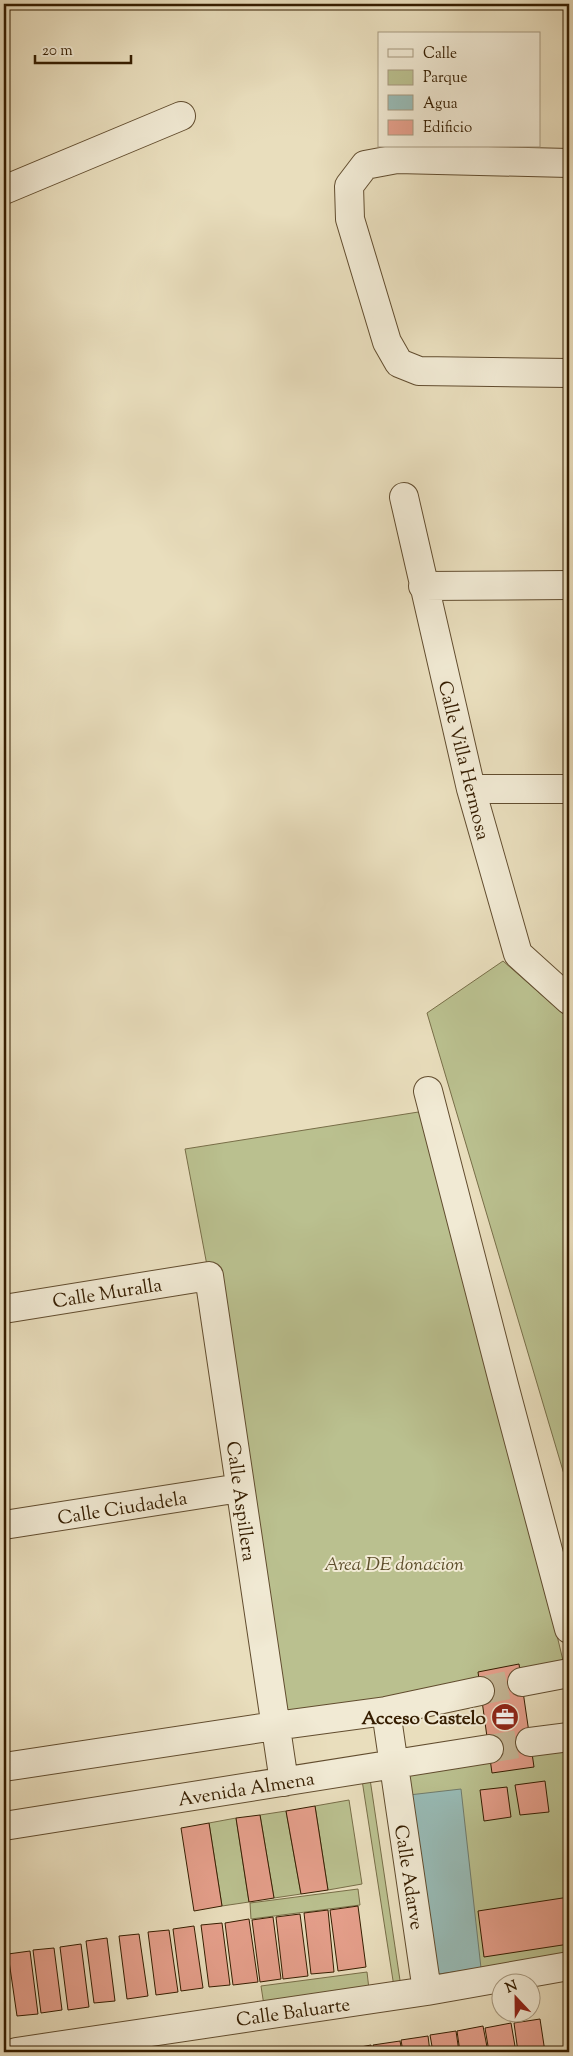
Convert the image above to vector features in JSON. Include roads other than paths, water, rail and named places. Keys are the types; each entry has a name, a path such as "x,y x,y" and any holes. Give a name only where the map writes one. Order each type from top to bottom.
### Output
{"street":[{"path":"4,190 181,116"},
{"path":"569,162 396,159 365,165 349,186 350,219 387,342 400,363 419,371 569,373"},
{"name":"Calle Villa Hermosa","path":"404,498 471,789 518,954 568,997"},
{"path":"423,586 569,585"},
{"path":"471,789 569,789"},
{"path":"428,1091 569,1629"},
{"name":"Calle Muralla","path":"4,1309 210,1276"},
{"name":"Calle Aspillera","path":"210,1276 284,1782"},
{"name":"Calle Ciudadela","path":"4,1525 240,1488"},
{"path":"522,1682 569,1672"},
{"path":"4,1767 386,1711 480,1691"},
{"name":"Calle Adarve","path":"386,1711 392,1763 427,1991"},
{"path":"530,1742 569,1737"},
{"name":"Avenida Almena","path":"4,1826 489,1749"},
{"name":"Calle Baluarte","path":"16,2052 427,1991 569,1966"}],"water":[{"path":"461,1789 481,1968 432,1975 409,1795"}],"tunnel":[{"path":"480,1691 522,1682"},
{"path":"489,1749 530,1742"}],"place":[{"name":"Acceso Castelo","path":"505,1717"}],"park label":[{"name":"Area DE donacion","path":"394,1563"}]}
